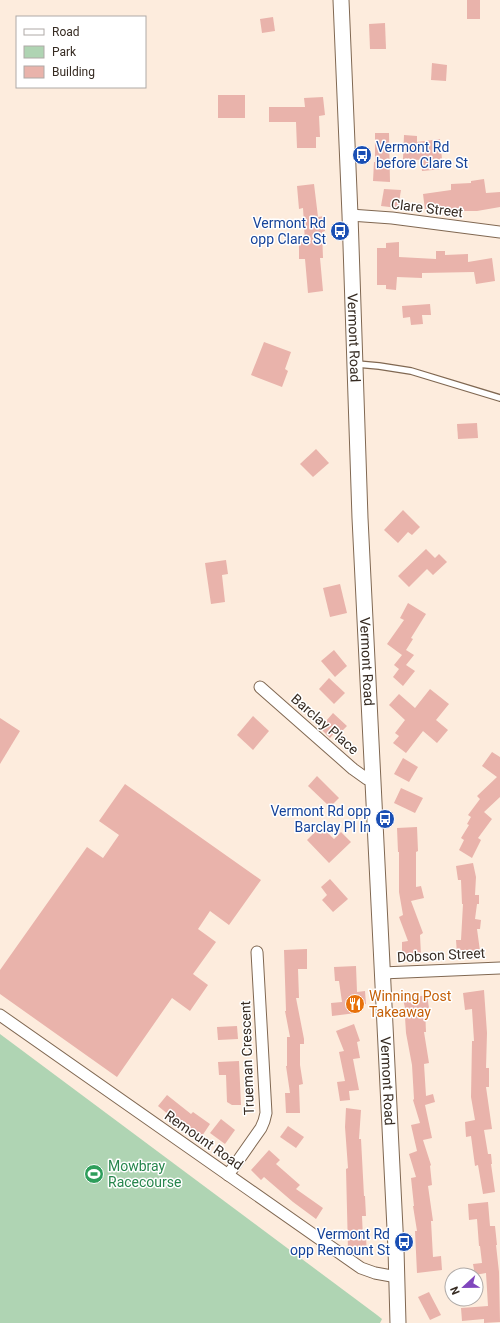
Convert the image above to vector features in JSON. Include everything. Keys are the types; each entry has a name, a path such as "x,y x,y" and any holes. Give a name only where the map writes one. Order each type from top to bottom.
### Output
{"street":[{"name":"Vermont Road","path":"341,0 350,215 360,525 398,1323"},
{"name":"Clare Street","path":"350,215 392,218 500,232"},
{"name":"Barclay Place","path":"260,687 353,769 367,779 372,780"},
{"name":"Trueman Crescent","path":"228,1175 261,1128 266,1113 258,952"},
{"name":"Dobson Street","path":"382,973 500,968"},
{"name":"Remount Road","path":"0,1015 361,1268 375,1274 397,1277"}],"lane":[{"path":"355,364 411,371 500,398"}],"green space":[{"name":"Mowbray Racecourse","path":"0,1034 377,1315 382,1319 380,1323 0,1323"}],"building":[{"path":"467,0 480,0 480,19 467,19"},
{"path":"273,17 275,31 262,33 260,19"},
{"path":"385,23 386,49 370,49 369,24"},
{"path":"432,63 447,65 446,81 431,80"},
{"path":"218,95 245,95 245,118 218,118"},
{"path":"323,97 325,115 319,116 320,137 316,137 316,148 297,148 296,122 269,122 269,107 305,107 304,98"},
{"path":"375,133 389,133 390,182 373,181 375,162"},
{"path":"404,135 417,136 417,142 440,139 443,169 422,171 421,160 403,159"},
{"path":"484,179 486,193 500,192 500,207 477,211 449,211 449,207 425,210 423,194 451,190 451,184 471,183 471,181"},
{"path":"314,184 318,217 324,216 325,231 322,232 323,258 320,258 323,291 308,293 305,259 299,259 299,242 305,242 303,208 299,209 297,186"},
{"path":"384,189 401,190 398,208 381,206"},
{"path":"399,242 399,257 436,259 436,251 445,251 445,255 468,254 468,262 492,258 495,281 476,284 474,272 422,273 422,278 397,277 396,290 386,289 386,285 377,285 377,248 386,248 386,243"},
{"path":"430,304 431,315 422,315 423,324 411,325 410,317 403,318 402,306"},
{"path":"264,342 291,352 285,369 288,371 282,387 251,375"},
{"path":"477,423 478,438 458,439 457,424"},
{"path":"316,449 329,463 313,477 300,464"},
{"path":"403,510 420,527 412,535 408,532 398,543 384,530"},
{"path":"426,549 435,558 439,554 447,562 433,575 427,569 409,587 398,576"},
{"path":"226,560 228,574 222,575 225,602 211,604 205,563"},
{"path":"340,584 347,613 330,617 323,588"},
{"path":"408,603 426,614 411,638 413,639 406,650 414,655 406,665 415,671 403,686 393,677 399,669 394,665 402,655 387,644 404,620 400,618"},
{"path":"334,650 347,666 335,677 321,661"},
{"path":"329,678 345,693 334,704 319,689"},
{"path":"430,689 449,704 436,720 448,730 437,743 423,731 406,753 393,743 399,736 395,733 405,720 389,705 399,694 415,708"},
{"path":"333,713 347,726 341,732 338,729 330,738 320,728"},
{"path":"253,716 269,731 253,750 237,735"},
{"path":"0,718 20,731 0,764"},
{"path":"492,752 500,757 500,797 484,812 492,819 478,838 481,840 472,858 459,850 464,840 461,838 469,825 467,824 471,817 468,815 480,799 477,796 497,777 482,766"},
{"path":"403,758 418,767 409,782 394,774"},
{"path":"317,776 339,798 330,807 308,786"},
{"path":"125,784 261,880 229,925 210,911 198,929 216,942 193,974 208,985 190,1011 172,998 117,1077 0,994 0,970 87,847 103,858 119,835 99,821"},
{"path":"401,788 423,798 415,813 394,803"},
{"path":"417,827 418,851 416,852 416,887 421,886 424,898 411,901 423,933 420,935 421,955 402,956 402,942 408,941 399,917 403,915 399,892 399,852 397,828"},
{"path":"317,830 321,834 325,830 334,839 341,832 351,842 329,863 307,840"},
{"path":"473,863 476,877 475,895 479,895 479,904 477,904 475,919 481,920 480,929 477,929 480,951 457,954 456,940 461,940 463,904 461,880 458,880 456,866"},
{"path":"330,879 348,899 333,912 322,900 327,895 321,887"},
{"path":"307,949 307,969 298,969 299,998 296,998 304,1039 304,1044 300,1044 300,1065 303,1084 299,1085 300,1113 286,1113 285,1093 290,1093 286,1066 287,1037 290,1037 285,1011 284,950"},
{"path":"356,966 357,992 365,991 366,1004 355,1006 356,1013 332,1016 331,1003 342,1002 339,981 335,981 334,967"},
{"path":"484,990 487,1033 486,1068 489,1068 489,1087 486,1087 492,1129 484,1130 488,1154 491,1154 495,1192 483,1194 478,1165 475,1166 471,1136 466,1137 465,1122 475,1120 471,1097 472,1041 474,1041 472,1009 465,1010 463,993"},
{"path":"427,995 429,1008 425,1008 426,1032 424,1032 429,1063 424,1064 426,1096 433,1094 435,1102 425,1105 432,1138 423,1140 431,1165 432,1185 428,1186 433,1221 431,1221 433,1257 441,1256 442,1270 417,1273 415,1231 417,1231 411,1178 416,1177 409,1154 417,1151 411,1125 420,1123 413,1100 412,1065 406,1033 405,1017 407,1017 403,999"},
{"path":"354,1024 360,1041 357,1042 360,1058 353,1059 359,1090 349,1091 350,1100 340,1101 337,1082 345,1081 339,1052 344,1051 336,1031"},
{"path":"237,1026 238,1039 218,1040 217,1027"},
{"path":"239,1061 241,1105 232,1105 227,1102 226,1075 219,1075 218,1062"},
{"path":"167,1095 191,1114 193,1112 210,1124 202,1136 175,1117 174,1119 158,1106"},
{"path":"346,1108 361,1110 359,1139 361,1139 366,1216 362,1216 363,1238 366,1238 367,1253 352,1253 348,1250 346,1169 348,1168 345,1127"},
{"path":"221,1119 235,1130 225,1144 210,1133"},
{"path":"288,1126 304,1137 296,1148 280,1137"},
{"path":"269,1150 280,1160 276,1164 300,1185 296,1189 323,1208 316,1219 293,1202 264,1177 261,1180 251,1170"},
{"path":"488,1202 490,1226 495,1226 499,1272 500,1322 484,1323 484,1319 462,1321 461,1308 488,1306 486,1273 484,1273 484,1267 474,1267 473,1264 482,1263 477,1219 469,1220 468,1204"},
{"path":"429,1292 441,1315 430,1320 418,1297"}],"place":[{"name":"Vermont Rd before Clare St","path":"362,155"},
{"name":"Vermont Rd opp Clare St","path":"340,231"},
{"name":"Vermont Rd opp Barclay Pl In","path":"385,819"},
{"name":"Winning Post Takeaway","path":"355,1004"},
{"name":"Mowbray Racecourse","path":"94,1174"},
{"name":"Vermont Rd opp Remount St","path":"404,1242"}]}
